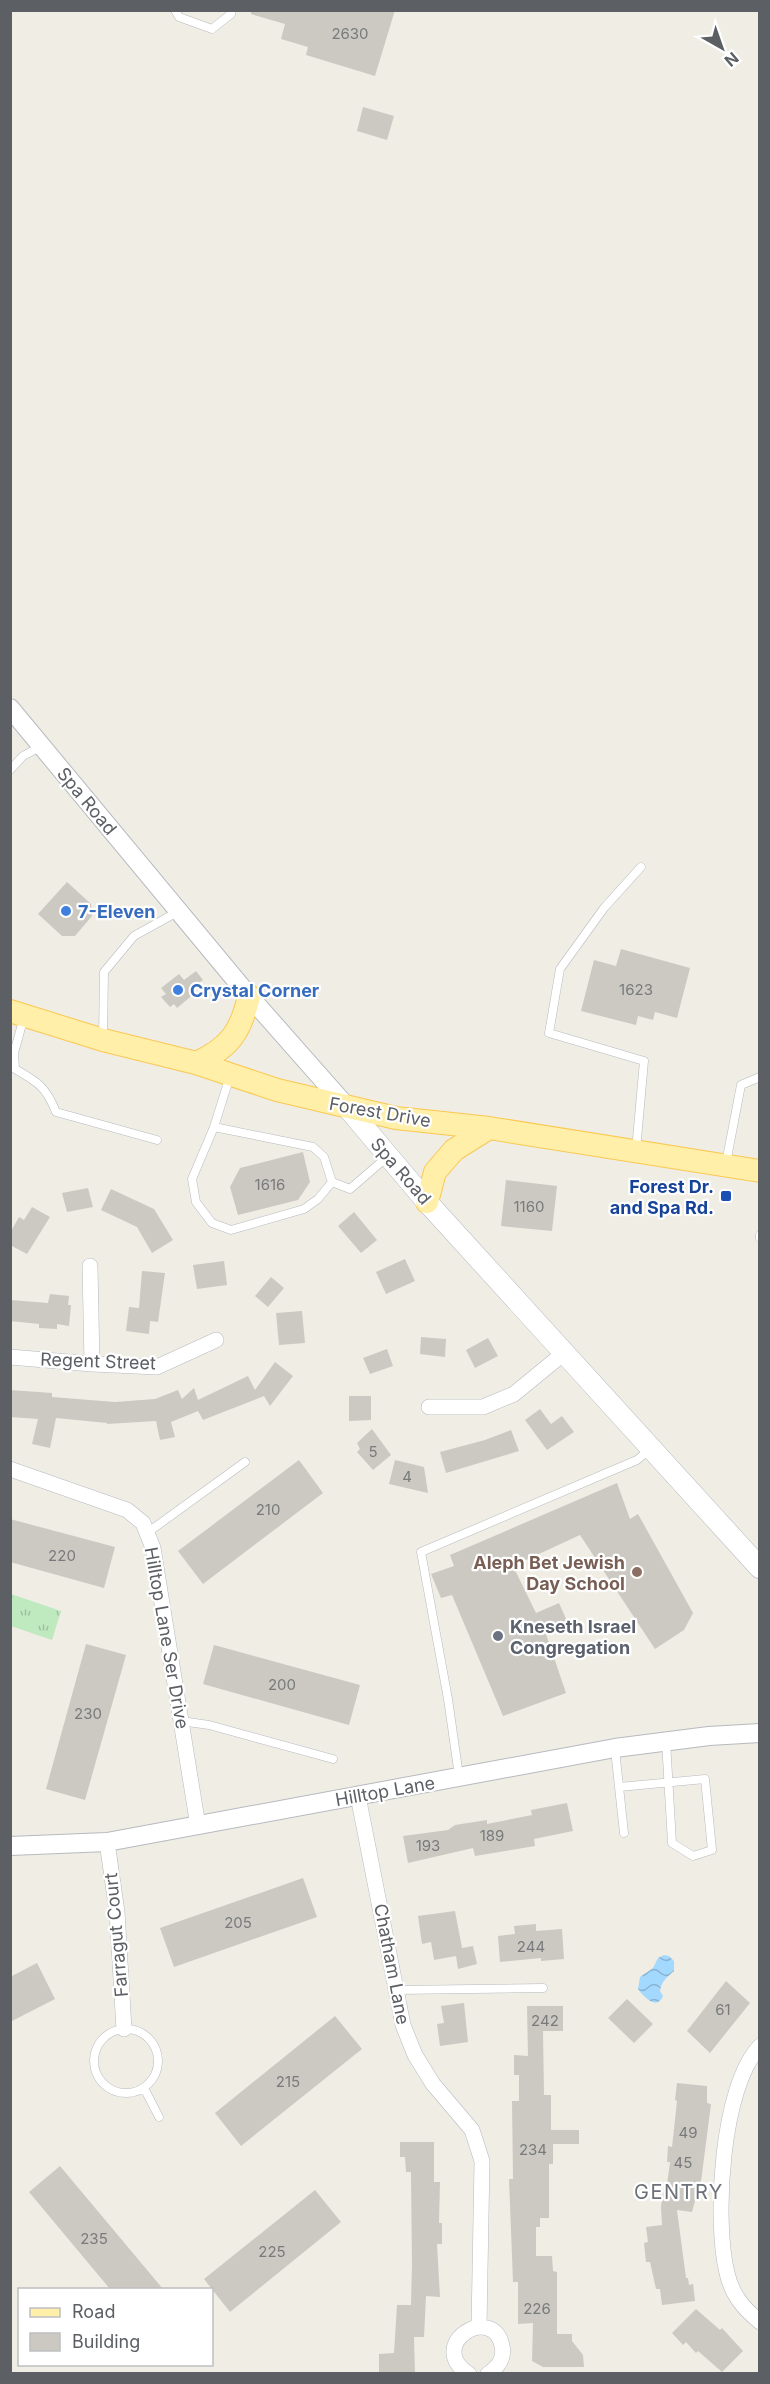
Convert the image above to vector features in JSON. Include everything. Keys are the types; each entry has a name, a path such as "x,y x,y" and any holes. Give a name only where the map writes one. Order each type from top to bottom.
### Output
{"main road":[{"path":"196,1063 212,1056 234,1036 244,1018 249,996"},
{"name":"Forest Drive","path":"17,1013 102,1040 196,1063 278,1090 396,1118 489,1128 759,1171"},
{"name":"Spa Road","path":"347,1107 427,1202 759,1568"},
{"path":"427,1202 435,1172 454,1150 489,1128"}],"street":[{"name":"Spa Road","path":"10,708 249,996 347,1107"},
{"path":"90,1266 92,1364"},
{"name":"Regent Street","path":"10,1357 92,1364 157,1366 216,1340"},
{"path":"429,1407 483,1407 514,1394 564,1353"},
{"name":"Hilltop Lane Ser Drive","path":"10,1469 127,1510 143,1523 153,1548 198,1826"},
{"name":"Hilltop Lane","path":"10,1846 106,1842 615,1748 759,1733"},
{"name":"Chatham Lane","path":"358,1796 403,2025 415,2055 434,2084 472,2130 482,2161 479,2327"},
{"name":"Farragut Court","path":"106,1842 117,1912 124,2029"},
{"path":"759,2046 751,2055 737,2092 722,2176 722,2237 727,2275 741,2306 759,2322"},
{"path":"469,2373 461,2368 456,2360 454,2351 456,2341 470,2328 479,2327 496,2334 503,2351 501,2361 488,2373"}],"lane":[{"path":"176,10 180,17 212,29 231,14 232,10"},
{"path":"10,770 23,756 42,746"},
{"path":"635,1151 644,1061 549,1032 560,969 602,912 641,867"},
{"path":"102,1040 104,972 134,936 179,911"},
{"path":"17,1013 15,1070 37,1082 51,1100 56,1112 157,1140"},
{"path":"230,1074 214,1127 192,1179 196,1202 212,1223 231,1230 304,1209 318,1199 332,1182"},
{"path":"726,1166 741,1085 759,1077"},
{"path":"214,1127 313,1147 324,1157 332,1182"},
{"path":"332,1182 350,1189 387,1157"},
{"path":"459,1777 448,1699 421,1552 637,1460 651,1448"},
{"path":"147,1533 245,1462"},
{"path":"181,1720 209,1725 333,1759"},
{"path":"619,1788 669,1782 705,1779 712,1850 693,1856 672,1843 669,1782 666,1741"},
{"path":"615,1748 624,1833"},
{"path":"397,1990 543,1988"},
{"path":"124,2029 141,2032 151,2040 157,2051 159,2064 155,2076 144,2088 123,2094 111,2090 101,2082 95,2071 94,2059 98,2046 105,2036 124,2029"},
{"path":"144,2088 159,2118"}],"green space":[{"path":"11,1594 61,1611 52,1640 11,1626"}],"water":[{"path":"664,1955 674,1961 674,1971 662,1985 660,1991 663,1996 660,2000 650,2001 638,1989 640,1977 653,1968 658,1958"}],"building":[{"path":"251,10 395,10 375,76 306,55 308,47 281,39 285,24 251,14"},
{"path":"363,107 394,116 387,140 357,131"},
{"name":"7-Eleven","path":"67,882 91,904 92,916 75,936 62,936 38,914"},
{"path":"621,949 690,968 677,1018 655,1012 653,1020 638,1016 636,1025 581,1011 594,960 616,966"},
{"name":"Crystal Corner","path":"196,971 203,980 191,989 195,993 177,1008 174,1004 170,1007 161,997 166,994 161,988 179,974 184,980"},
{"path":"303,1152 310,1182 298,1200 238,1215 230,1187 240,1168"},
{"path":"506,1180 557,1186 552,1231 501,1226"},
{"path":"88,1188 93,1207 67,1212 62,1193"},
{"path":"111,1189 154,1209 173,1240 152,1253 137,1227 101,1210"},
{"path":"32,1207 50,1217 27,1254 10,1245 10,1233 19,1217 24,1220"},
{"path":"354,1212 377,1240 361,1253 338,1226"},
{"path":"405,1259 415,1281 386,1294 376,1272"},
{"path":"224,1261 227,1285 197,1289 193,1265"},
{"path":"142,1271 165,1273 158,1322 150,1321 149,1334 126,1331 129,1307 139,1308"},
{"path":"271,1277 284,1288 268,1307 255,1296"},
{"path":"50,1294 69,1296 68,1305 71,1305 69,1326 57,1324 57,1329 39,1328 39,1324 10,1321 10,1300 48,1303"},
{"path":"302,1311 305,1343 279,1345 276,1313"},
{"path":"421,1337 446,1339 445,1357 420,1354"},
{"path":"488,1338 498,1356 475,1368 466,1350"},
{"path":"387,1349 393,1366 370,1374 363,1358"},
{"path":"275,1362 293,1376 270,1406 264,1396 203,1420 198,1411 171,1422 175,1437 160,1440 156,1421 107,1424 56,1418 50,1448 32,1444 38,1419 10,1417 10,1390 52,1393 52,1397 115,1402 155,1399 178,1390 182,1399 194,1388 198,1400 248,1376 255,1390"},
{"path":"349,1396 371,1396 371,1420 349,1421"},
{"path":"540,1409 551,1424 562,1416 574,1432 547,1450 525,1420"},
{"path":"372,1429 391,1455 373,1470 357,1452 360,1449 357,1443"},
{"path":"511,1430 519,1451 446,1473 440,1452 485,1440"},
{"path":"299,1460 323,1493 203,1584 178,1551"},
{"path":"395,1460 424,1467 428,1493 389,1484"},
{"path":"617,1483 630,1519 638,1514 693,1613 684,1630 655,1649 580,1535 513,1566 536,1613 559,1603 567,1621 545,1631 566,1693 503,1716 452,1595 441,1598 431,1574 454,1566 450,1555"},
{"path":"10,1519 115,1547 104,1588 10,1562"},
{"path":"86,1644 126,1655 85,1800 46,1789"},
{"path":"214,1645 360,1685 349,1725 203,1684"},
{"path":"567,1803 573,1831 534,1839 535,1846 475,1856 473,1848 408,1863 403,1836 448,1830 455,1825 487,1820 487,1824 532,1815 531,1810"},
{"path":"303,1878 317,1917 174,1967 160,1928"},
{"path":"455,1911 462,1948 473,1946 477,1964 458,1969 456,1956 434,1960 431,1942 422,1944 418,1916"},
{"path":"536,1924 536,1931 562,1929 564,1959 541,1961 541,1958 500,1962 498,1936 515,1934 514,1926"},
{"path":"37,1963 55,1999 10,2022 10,1977"},
{"path":"726,1981 750,2003 710,2053 687,2031"},
{"path":"627,1999 653,2024 634,2043 608,2018"},
{"path":"464,2003 468,2042 440,2046 437,2024 444,2023 441,2006"},
{"path":"527,2006 563,2006 563,2031 543,2031 544,2095 551,2095 551,2130 579,2130 579,2144 553,2144 553,2164 549,2164 549,2218 540,2218 540,2227 536,2227 536,2256 552,2256 553,2271 557,2272 557,2334 572,2334 572,2341 583,2355 584,2367 543,2367 532,2361 533,2323 518,2324 518,2282 513,2282 509,2179 513,2179 512,2101 519,2101 519,2075 514,2075 514,2055 528,2056"},
{"path":"335,2016 362,2049 241,2146 215,2113"},
{"path":"677,2083 707,2086 707,2103 711,2104 699,2197 696,2197 692,2212 677,2210 686,2278 688,2278 689,2285 693,2284 695,2301 662,2305 660,2289 656,2289 650,2262 646,2262 644,2243 648,2242 646,2227 662,2225 661,2207 663,2192 666,2192 670,2162 667,2162 668,2146 672,2147"},
{"path":"400,2142 434,2142 434,2182 440,2182 439,2223 442,2223 442,2244 437,2244 440,2297 426,2296 424,2337 414,2337 415,2373 379,2373 379,2354 394,2353 397,2305 411,2305 411,2172 406,2172 405,2157 400,2157"},
{"path":"60,2166 162,2288 109,2288 29,2192"},
{"path":"315,2190 341,2222 230,2312 204,2279"},
{"path":"696,2309 720,2330 722,2328 743,2351 722,2372 698,2351 696,2353 686,2342 683,2345 672,2333"}],"place":[{"name":"7-Eleven","path":"66,911"},
{"name":"Crystal Corner","path":"178,990"},
{"name":"Forest Dr. and Spa Rd.","path":"726,1196"},
{"name":"Aleph Bet Jewish Day School","path":"637,1572"},
{"name":"Kneseth Israel Congregation","path":"498,1636"}],"district":[{"name":"GENTRY","path":"679,2192"}]}
